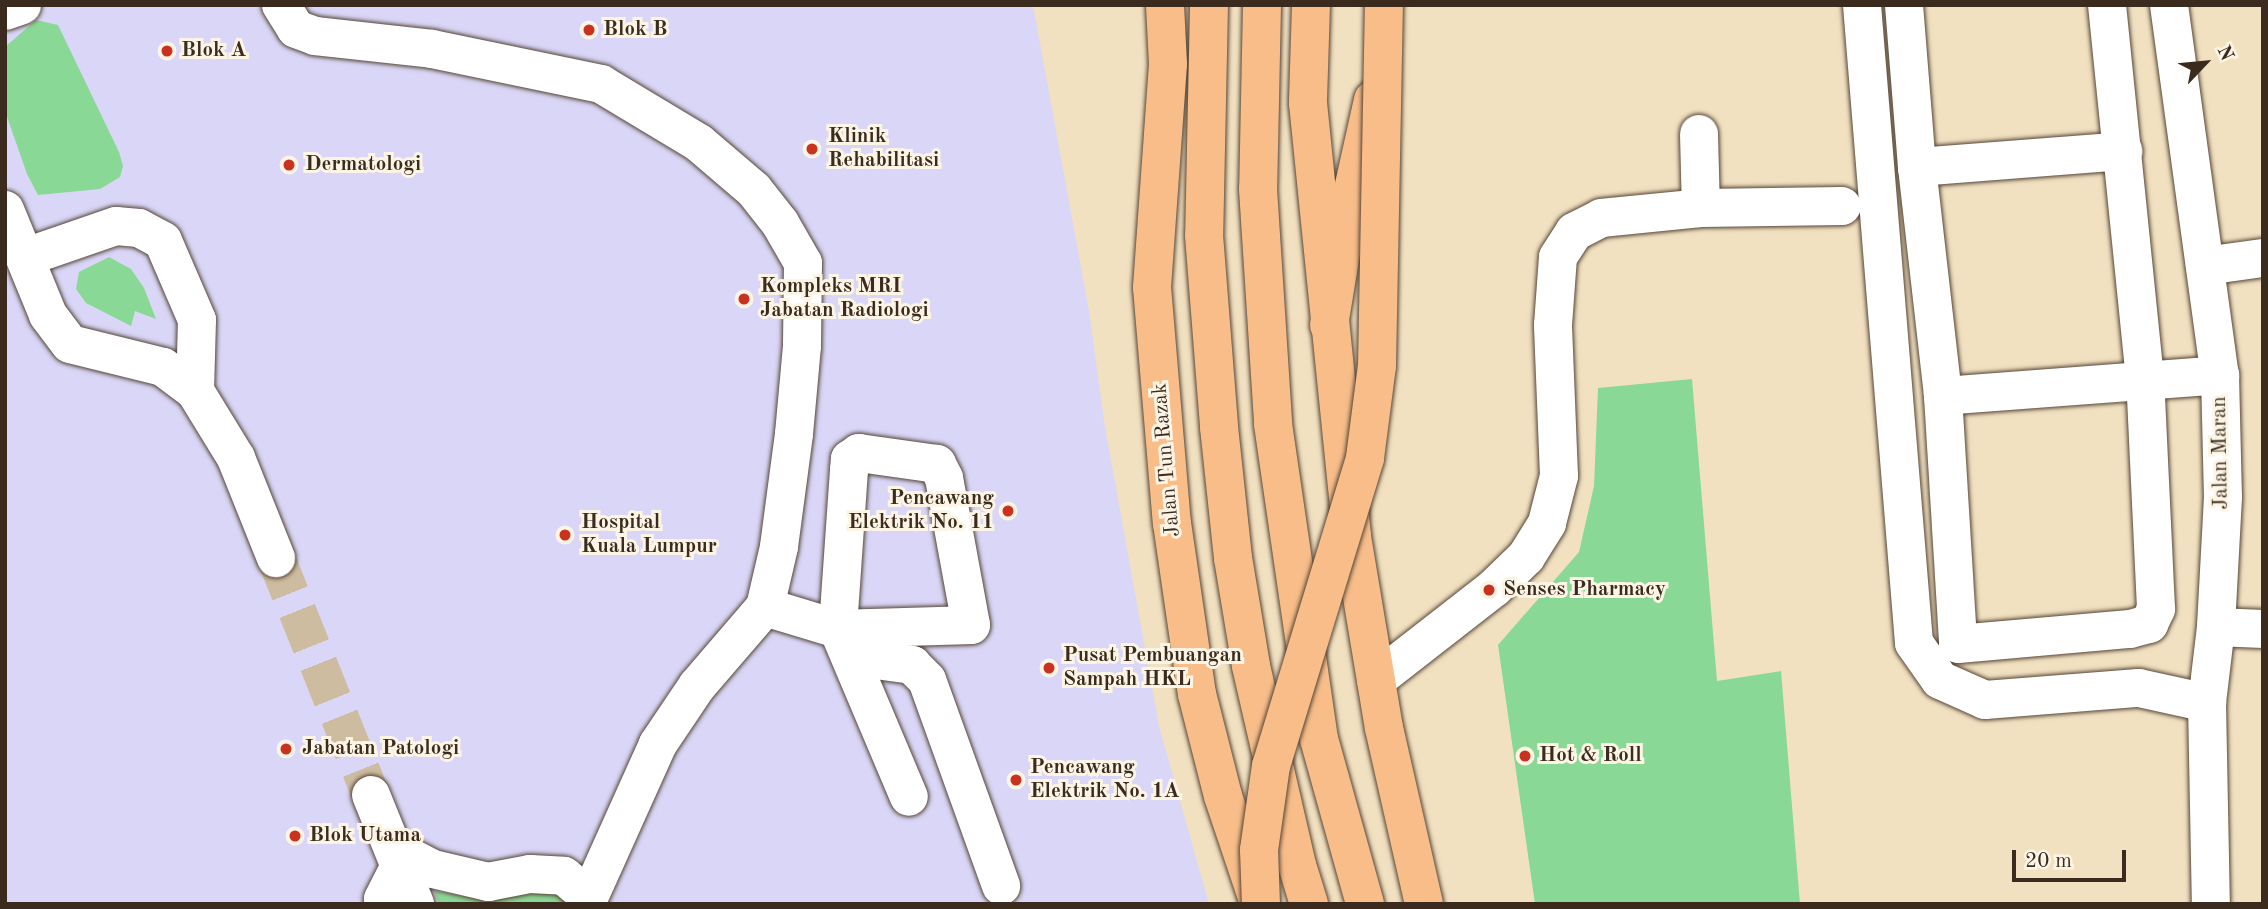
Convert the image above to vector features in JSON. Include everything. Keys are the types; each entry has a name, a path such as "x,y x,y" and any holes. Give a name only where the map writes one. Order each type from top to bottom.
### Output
{"main road":[{"name":"Jalan Tun Razak","path":"1165,5 1168,64 1152,287 1172,523 1197,694 1223,796 1248,875 1261,904"},
{"path":"1209,5 1205,235 1219,427 1233,558 1251,666 1297,866 1309,904"},
{"path":"1262,5 1258,189 1273,424 1319,739 1365,904"},
{"path":"1311,5 1308,103 1352,537 1376,680 1424,904"},
{"path":"1261,904 1259,850 1270,766 1365,458 1377,366 1384,5"},
{"path":"1329,326 1348,212 1393,5"}],"street":[{"path":"5,11 22,5"},
{"path":"281,5 296,29 315,36 432,50 601,85 699,143 754,190 780,223 803,263 802,346 794,434 779,547 765,607 697,686 658,744 587,900 564,876 530,874 488,882 397,857"},
{"path":"1863,5 1914,643 1940,680 1985,700 2139,688 2207,703"},
{"path":"1904,5 1917,167 1943,396 1958,644 2130,629 2149,624 2156,609 2145,379 2107,5"},
{"name":"Jalan Maran","path":"2169,5 2220,375 2223,497 2217,627 2207,703 2211,904"},
{"path":"1699,134 1701,208"},
{"path":"1917,167 2123,151"},
{"path":"1376,680 1494,588 1526,557 1547,523 1559,476 1553,325 1558,257 1574,232 1601,218 1701,208 1842,206"},
{"path":"5,210 48,315 70,344 163,367 195,391 236,458 276,558"},
{"path":"26,257 116,226 139,228 163,241 197,320 195,391"},
{"path":"2205,266 2263,258"},
{"path":"1943,396 2220,375"},
{"path":"794,434 850,459"},
{"path":"846,643 971,625 944,478 937,464 859,453 850,459"},
{"path":"850,459 846,643 909,797"},
{"path":"765,607 846,643 912,665 927,680 1001,886"},
{"path":"2217,627 2263,629"},
{"path":"372,795 415,904"},
{"path":"385,904 383,899 397,857"}],"shaded area":[{"name":"Hospital Kuala Lumpur","path":"5,5 1033,5 1089,311 1105,427 1159,726 1209,904 5,904"}],"green space":[{"path":"36,20 58,25 119,152 123,166 120,177 100,189 38,195 27,174 5,111 5,47"},
{"path":"109,257 131,269 144,288 156,319 135,311 131,326 86,303 76,289 79,272"},
{"path":"1692,379 1717,681 1781,671 1800,904 1535,904 1498,645 1579,552 1594,486 1598,388"},
{"path":"547,886 573,904 439,904 434,891 487,900"}],"tunnel":[{"path":"276,558 371,795"}],"place":[{"name":"Blok B","path":"589,30"},
{"name":"Blok A","path":"167,51"},
{"name":"Klinik Rehabilitasi","path":"812,149"},
{"name":"Dermatologi","path":"289,165"},
{"name":"Kompleks MRI Jabatan Radiologi","path":"744,299"},
{"name":"Pencawang Elektrik No. 11","path":"1008,511"},
{"name":"Hospital Kuala Lumpur","path":"565,535"},
{"name":"Senses Pharmacy","path":"1489,590"},
{"name":"Pusat Pembuangan Sampah HKL","path":"1049,668"},
{"name":"Jabatan Patologi","path":"286,749"},
{"name":"Hot & Roll","path":"1525,756"},
{"name":"Pencawang Elektrik No. 1A","path":"1016,780"},
{"name":"Blok Utama","path":"295,836"}]}
